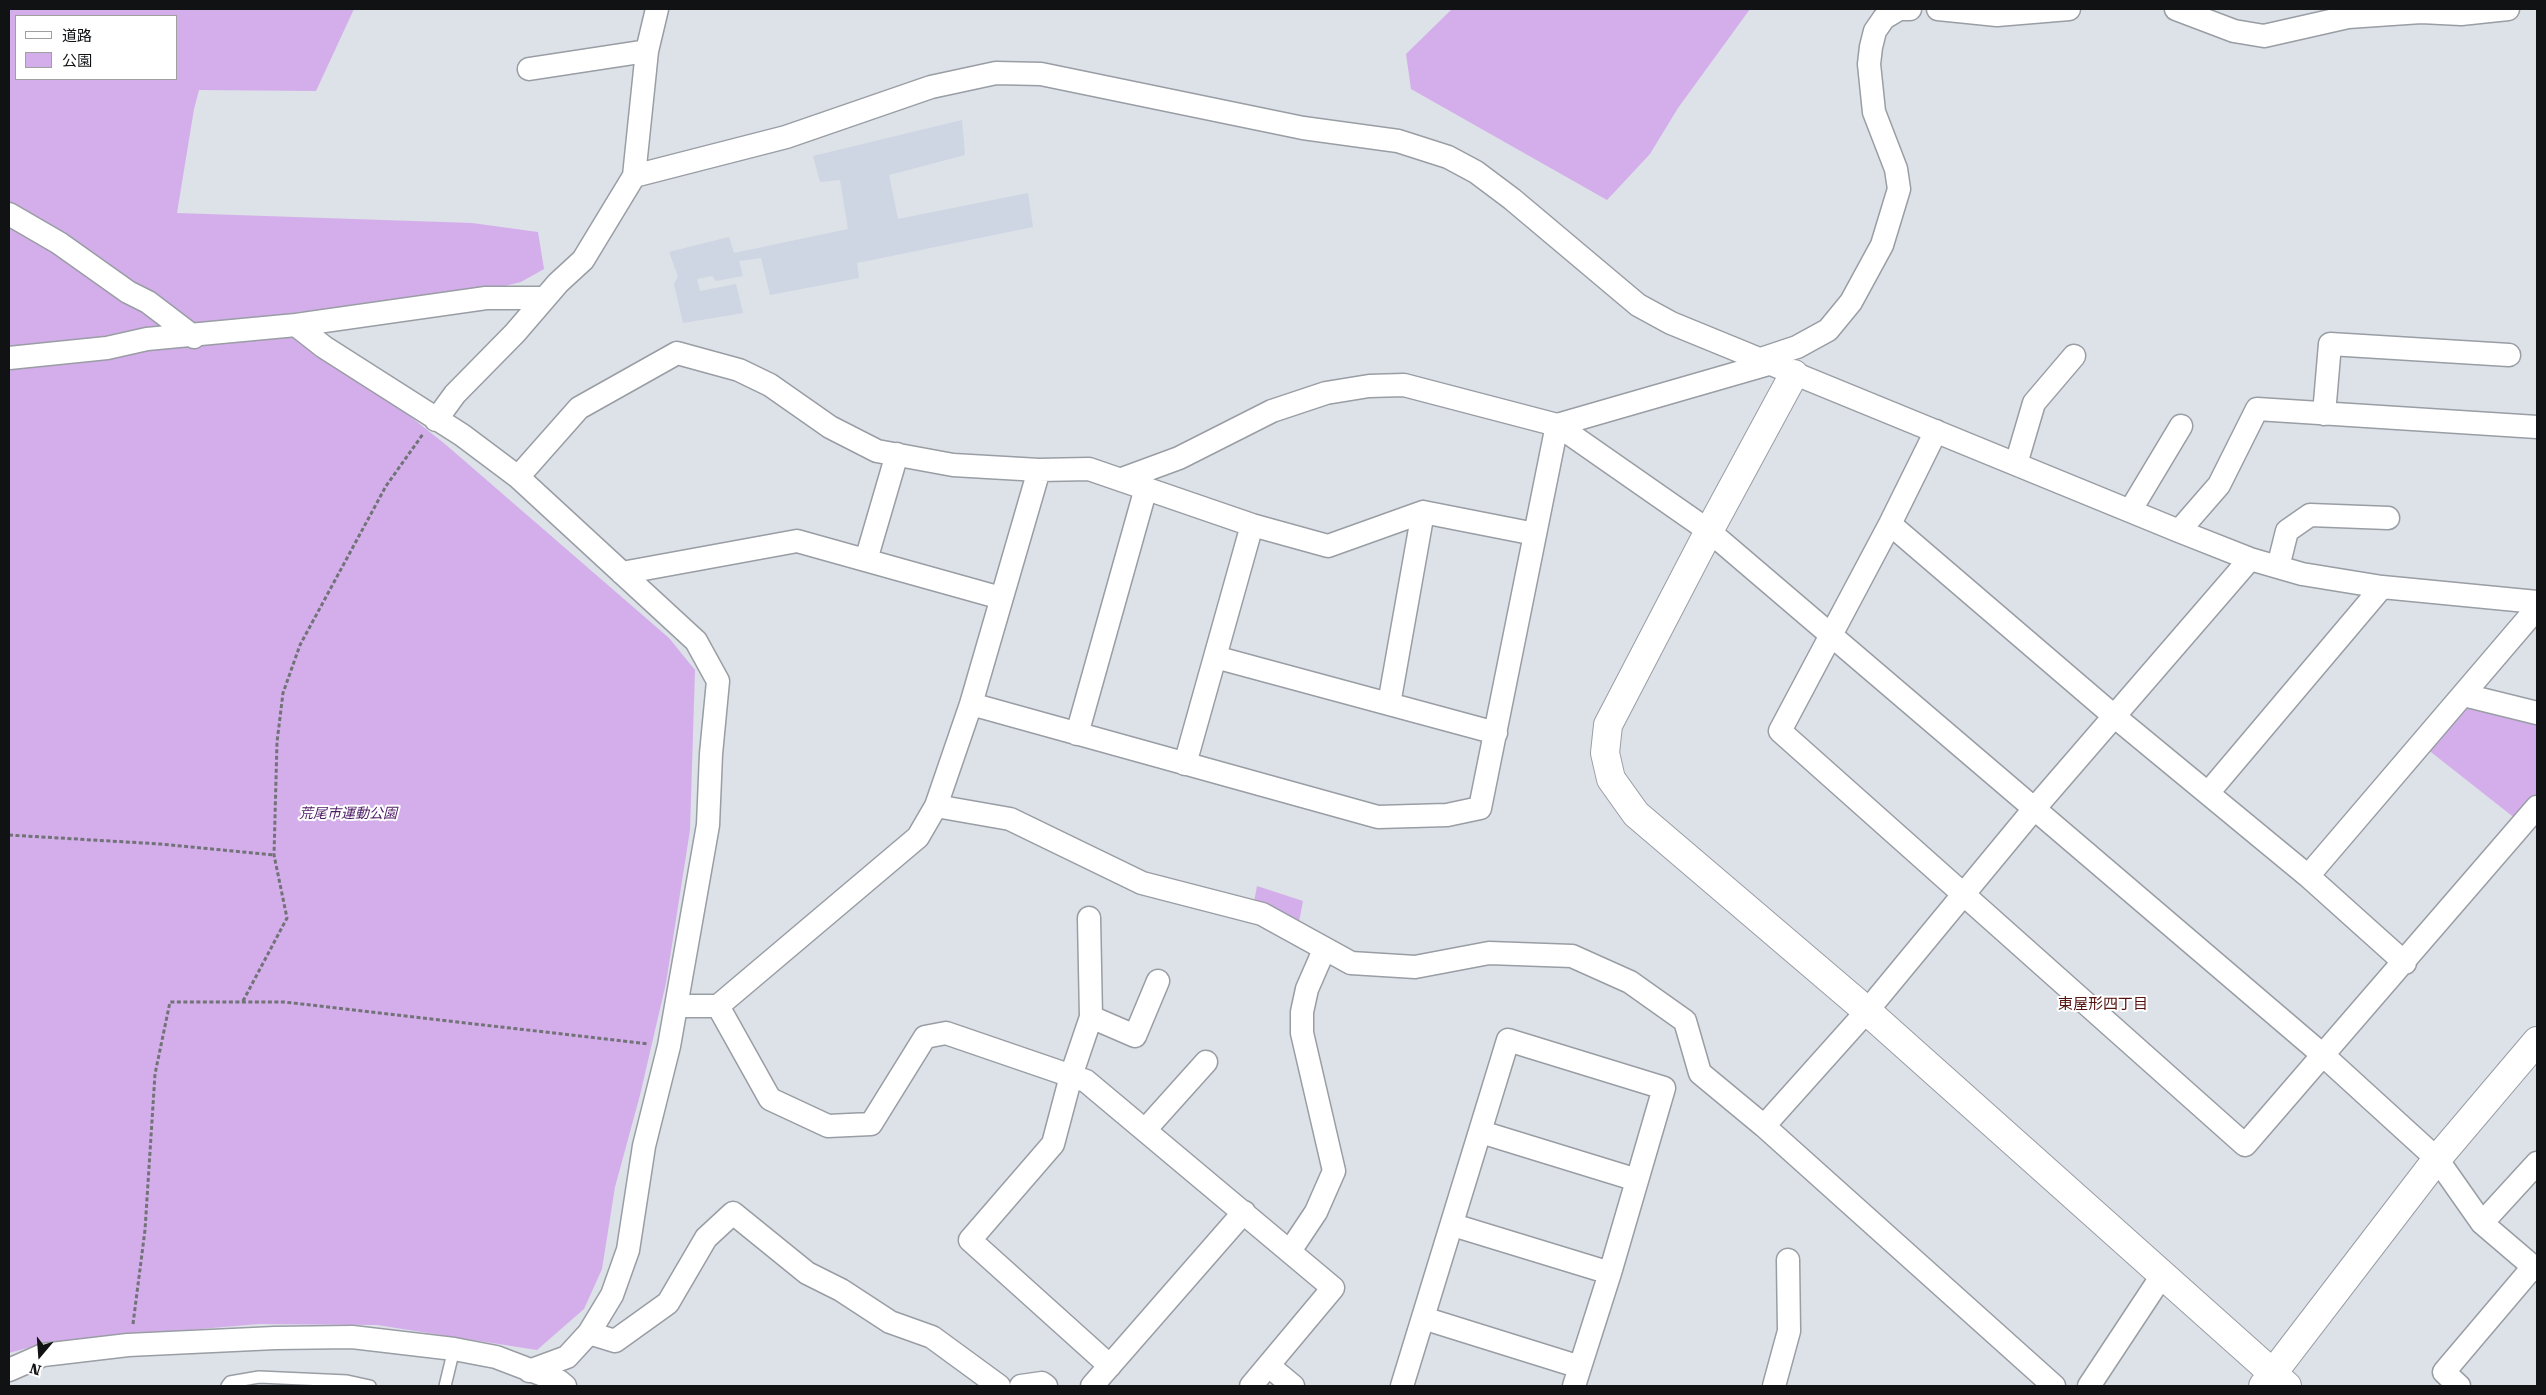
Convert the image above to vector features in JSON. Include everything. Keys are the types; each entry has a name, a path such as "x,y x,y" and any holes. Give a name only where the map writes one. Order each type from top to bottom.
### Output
{"street":[{"path":"436,420 455,394 515,333 544,298 583,260 634,176 647,51 657,9"},
{"path":"1910,9 1899,10 1884,18 1875,31 1871,47 1869,64 1874,112 1896,169 1899,189 1882,245 1851,302 1828,330 1797,346 1776,365 1709,531 1608,726 1605,753 1611,779 1636,814 1867,1011 2163,1274 2275,1382 2437,1159 2537,1041"},
{"path":"1938,9 1997,15 2069,9"},
{"path":"2176,9 2234,31 2264,36 2348,17 2421,10 2461,14 2508,9"},
{"path":"529,69 647,51"},
{"path":"634,176 786,137 931,88 996,73 1041,74 1303,128 1398,141 1448,157 1476,172 1512,199 1638,305 1671,324 1776,365 2179,531 2250,559 2302,574 2382,587 2537,602"},
{"path":"9,214 59,244 128,292 148,302 194,337"},
{"path":"9,358 107,348 147,339 194,337 296,325 486,298 544,298"},
{"path":"296,325 324,347 462,435 518,476 696,641 718,681 711,754 708,825 669,1046 644,1146 628,1250 612,1295 589,1333 567,1356 529,1371"},
{"path":"2324,414 2330,344 2509,355"},
{"path":"518,476 579,408 677,353 739,370 770,385 830,426 877,451 952,465 1039,470 1089,469 1252,525 1328,546 1423,512 1535,534"},
{"path":"2016,464 2034,402 2074,356"},
{"path":"1557,424 1776,365"},
{"path":"1122,479 1179,458 1272,411 1326,393 1369,386 1404,385 1557,424 1709,531 2324,1056 2437,1159 2482,1223 2535,1268 2444,1372 2459,1386"},
{"path":"2179,531 2219,485 2257,409 2537,427"},
{"path":"971,704 1378,817 1447,815 1480,808 1557,424"},
{"path":"2130,511 2181,426"},
{"path":"1936,431 1890,524 1780,731 2245,1145 2405,963 2537,808"},
{"path":"866,560 897,454"},
{"path":"676,1006 718,1006 918,837 936,806 971,704 1039,470"},
{"path":"1077,734 1146,488"},
{"path":"1389,704 1423,512"},
{"path":"2278,567 2287,531 2310,515 2388,518"},
{"path":"1890,524 2114,716 2308,876 2405,963"},
{"path":"1185,764 1252,525"},
{"path":"622,573 797,541 1001,598"},
{"path":"1764,1126 1867,1011 2034,808 2250,559"},
{"path":"2208,793 2382,587"},
{"path":"2308,876 2537,608"},
{"path":"1215,657 1496,733"},
{"path":"2464,695 2537,713"},
{"path":"936,806 1010,819 1142,883 1262,914 1324,950 1351,963 1415,967 1489,953 1572,956 1630,982 1685,1021 1700,1073 1764,1126 2054,1386"},
{"path":"1090,918 1091,1017 1071,1076 1052,1144 970,1240 1110,1366"},
{"path":"1290,1251 1316,1212 1334,1171 1302,1034 1302,1012 1307,989 1324,950"},
{"path":"1091,1017 1135,1036 1158,981"},
{"path":"718,1006 770,1099 828,1126 871,1124 925,1037 946,1033 1086,1081 1333,1288 1251,1386"},
{"path":"1402,1386 1423,1318 1453,1225 1508,1040 1664,1088 1610,1273 1577,1377 1423,1318"},
{"path":"1145,1130 1206,1062"},
{"path":"1481,1132 1637,1180"},
{"path":"2482,1223 2537,1163"},
{"path":"1092,1386 1244,1212"},
{"path":"589,1333 615,1342 668,1303 706,1238 733,1213 807,1273 841,1290 890,1322 932,1337 999,1386"},
{"path":"1453,1225 1610,1273"},
{"path":"1774,1386 1789,1331 1788,1260"},
{"path":"2089,1386 2163,1274"},
{"path":"9,1370 43,1355 128,1345 274,1338 352,1337 454,1349 496,1357 559,1381 565,1386"},
{"path":"1269,1366 1293,1386"},
{"path":"1021,1386 1042,1383 1046,1386"}],"lane":[{"path":"445,1386 454,1349"},
{"path":"227,1386 230,1382 259,1377 346,1381 370,1386"}],"path":[{"path":"243,1001 287,918 274,855 277,742 283,693 300,645 386,486 417,440 436,420"},
{"path":"9,835 160,844 274,855"},
{"path":"128,1345 138,1299 145,1230 155,1074 170,1002 284,1002 669,1046"}],"shaded area":[{"path":"962,120 965,155 889,175 898,219 1028,193 1033,227 857,263 859,278 770,295 761,258 739,261 743,276 716,281 712,276 697,279 700,291 736,284 743,313 683,323 674,284 678,276 669,252 729,237 734,253 848,229 840,180 820,182 813,156"}],"green space":[{"name":"荒尾市運動公園","path":"9,9 354,9 316,91 199,90 194,109 177,213 472,223 538,232 544,269 521,282 452,299 297,312 300,342 392,402 445,444 669,638 695,670 690,830 666,983 640,1095 615,1187 602,1269 584,1309 537,1350 377,1325 259,1324 49,1342 9,1353"},
{"path":"1452,9 1750,9 1678,108 1650,154 1607,200 1411,89 1406,54"},
{"path":"2467,705 2537,724 2537,794 2516,819 2427,749"},
{"path":"1257,886 1303,901 1299,922 1254,902"}],"district":[{"name":"東屋形四丁目","path":"2103,1005"}]}
